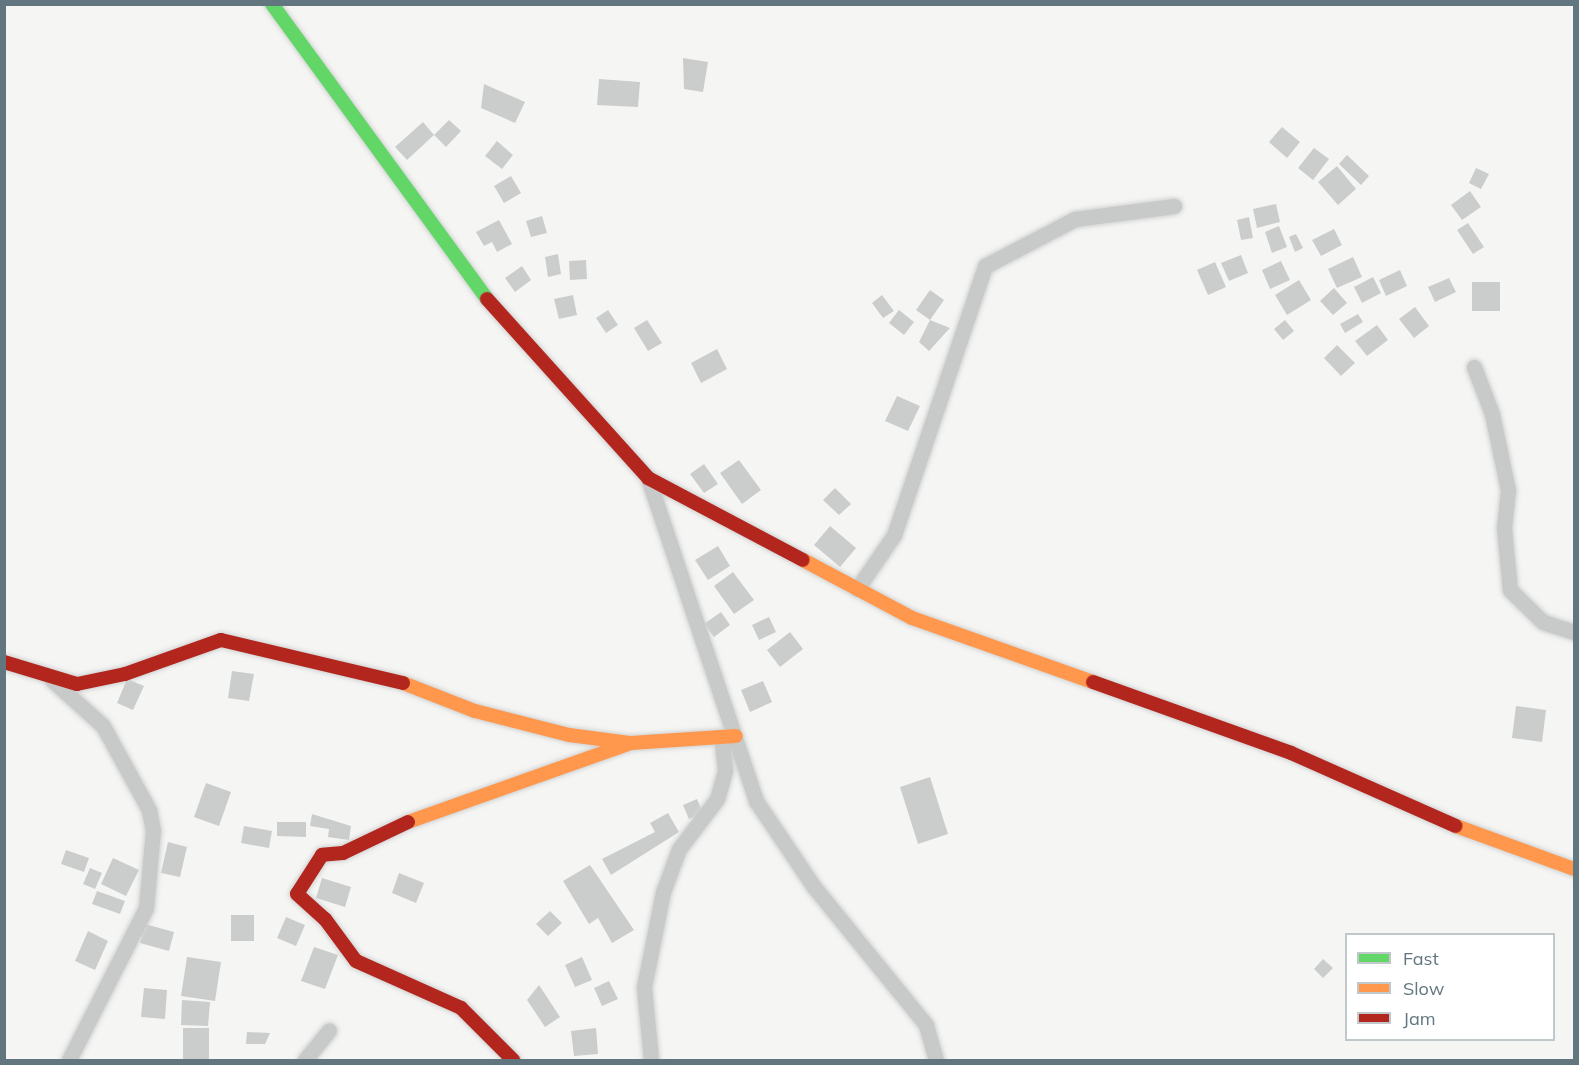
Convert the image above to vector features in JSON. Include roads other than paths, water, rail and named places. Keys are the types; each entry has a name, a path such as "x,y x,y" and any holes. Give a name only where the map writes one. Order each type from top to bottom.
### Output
{"street":[{"path":"272,4 459,266 565,392 648,478 857,590 993,650 1291,753 1464,829 1575,870"},
{"path":"857,590 894,535 985,266 1075,219 1174,206"},
{"path":"1474,367 1492,414 1508,490 1504,528 1510,590 1544,622 1575,632"},
{"path":"648,478 729,738 768,824 926,1025 936,1060"},
{"path":"4,662 78,684 99,680 199,645 248,643 384,675 528,726 631,743 729,738"},
{"path":"49,677 103,726 149,810 153,830 146,908 69,1060"},
{"path":"651,1060 644,987 663,892 680,849 717,799 725,771 729,738"},
{"path":"513,1060 461,1008 356,961 325,919 297,894 322,855 343,853 435,810 631,743"},
{"path":"305,1060 329,1030"}]}
